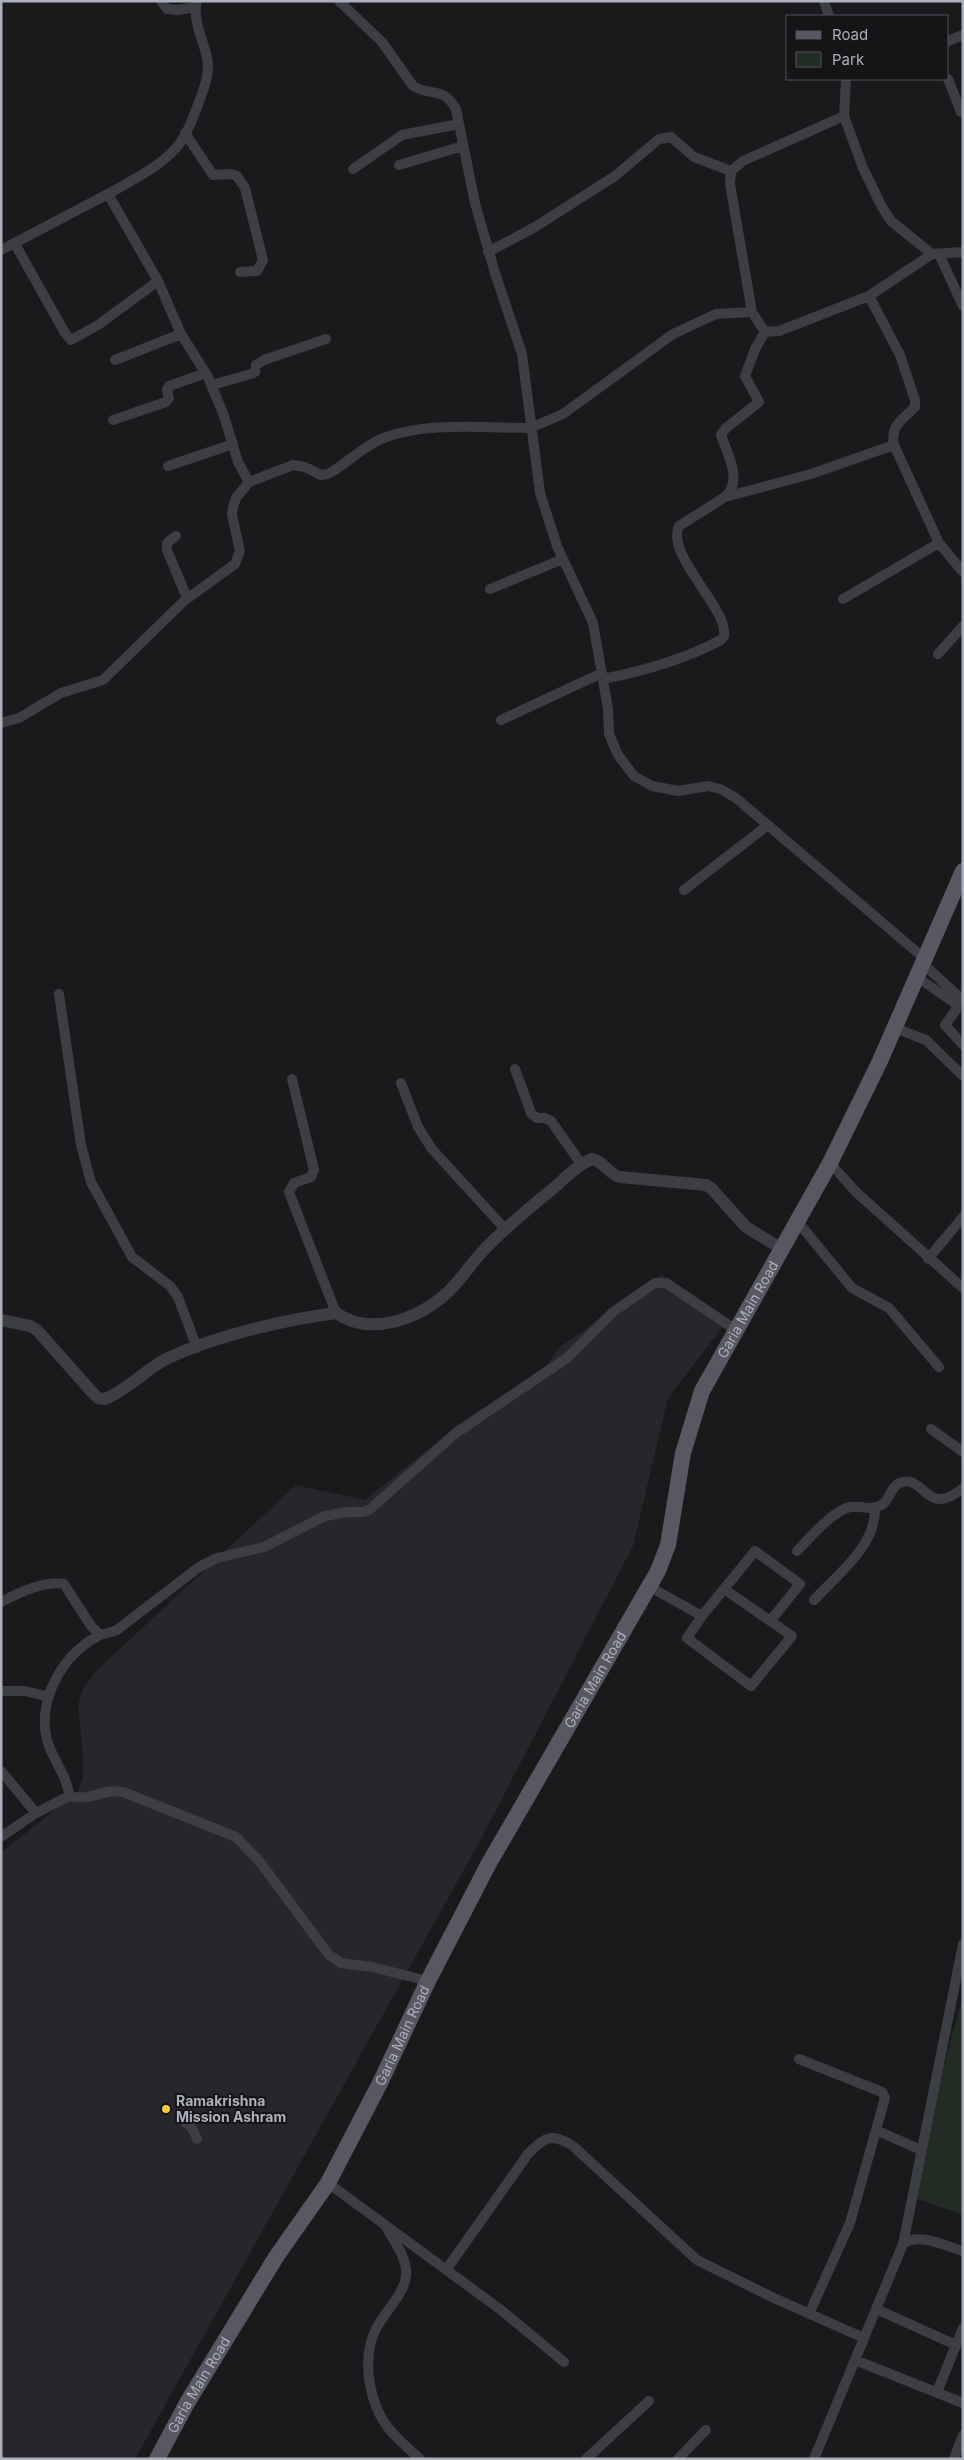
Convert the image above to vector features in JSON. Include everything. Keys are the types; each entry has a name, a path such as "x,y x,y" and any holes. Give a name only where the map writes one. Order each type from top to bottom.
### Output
{"main road":[{"name":"Garia Main Road","path":"157,2459 188,2403 272,2266 328,2183 377,2090 428,1981 488,1865 650,1587 668,1545 683,1453 692,1418 702,1391 830,1163 894,1028 963,870"}],"street":[{"path":"1,250 108,194 155,166 180,143 206,83 208,70 196,4 178,10 167,9 161,1"},
{"path":"339,1 382,42 413,86 420,90 441,93 451,100 456,109 470,187 488,252 522,354 527,381 530,428 540,493 550,530 593,624 608,709 609,734 618,755 634,776 652,786 678,791 708,786 720,789 736,798 922,966 963,1000"},
{"path":"824,1 829,15"},
{"path":"949,41 963,35"},
{"path":"846,80 844,116 863,168 882,207 891,221 936,254 963,306"},
{"path":"948,80 961,112"},
{"path":"764,332 752,312 730,184 731,171 743,161 844,116"},
{"path":"354,169 402,135 459,124"},
{"path":"185,133 213,175 230,174 237,176 245,188 263,260 258,271 240,272"},
{"path":"488,252 535,227 615,176 665,136 671,137 699,159 731,171"},
{"path":"399,165 463,146"},
{"path":"108,194 158,281 181,334 212,385 238,462 249,482"},
{"path":"15,244 65,333 71,340 98,325 158,281"},
{"path":"764,332 779,331 869,296 936,254 963,252"},
{"path":"869,296 900,355 915,400 915,407 895,425 892,432 894,445 939,543 963,572"},
{"path":"1,723 19,718 61,693 103,680 141,640 157,628 187,598 220,576 238,560 240,551 232,515 233,506 236,498 249,482 293,465 305,467 321,475 328,474 365,448 394,435 426,429 530,428 563,414 673,334 716,314 752,312"},
{"path":"725,497 734,485 734,476 722,435 726,428 758,402 745,376 764,332"},
{"path":"115,360 181,334"},
{"path":"212,385 251,374 254,372 256,365 264,360 326,339"},
{"path":"114,420 166,402 169,398 167,390 169,386 206,373"},
{"path":"168,466 232,444"},
{"path":"501,720 602,676 636,672 683,658 721,640 724,636 723,620 694,578 676,537 679,526 725,497 811,474 894,445"},
{"path":"176,536 167,542 167,550 187,598"},
{"path":"843,600 939,543"},
{"path":"490,589 563,558"},
{"path":"938,654 963,626"},
{"path":"684,890 768,826"},
{"path":"922,966 956,1004 956,1010 945,1025 963,1046"},
{"path":"59,994 81,1145 91,1182 132,1257 170,1286 178,1297 197,1348"},
{"path":"894,1028 926,1040 963,1076"},
{"path":"515,1069 531,1113 537,1118 545,1118 551,1121 582,1165"},
{"path":"292,1079 314,1170 311,1177 294,1183 289,1192 336,1313 347,1320 364,1325 382,1324 422,1310 448,1292 481,1252 505,1229 582,1165 592,1159 598,1160 610,1172 620,1177 706,1185 746,1227 782,1249"},
{"path":"401,1083 418,1126 432,1149 505,1229"},
{"path":"830,1163 856,1192 963,1288"},
{"path":"928,1258 963,1217"},
{"path":"798,1222 852,1288 889,1308 938,1367"},
{"path":"69,1796 68,1787 48,1744 45,1710 48,1697 65,1664 100,1635 117,1630 199,1567 218,1558 264,1547 325,1516 369,1510 405,1480 437,1448 484,1413 546,1374 567,1358 613,1312 655,1283 666,1283 736,1330"},
{"path":"1,1320 30,1326 37,1330 91,1391 98,1398 105,1399 165,1360 197,1348 273,1325 336,1313"},
{"path":"931,1429 963,1452"},
{"path":"797,1551 839,1511 852,1507 875,1508 885,1503 894,1486 900,1482 908,1481 939,1500 950,1499 963,1488"},
{"path":"814,1600 864,1546 875,1521 875,1508"},
{"path":"724,1588 792,1635 752,1686 687,1638 724,1588 754,1552 758,1551 800,1584 771,1620"},
{"path":"1,1602 39,1587 57,1583 64,1584 100,1635"},
{"path":"650,1587 702,1616"},
{"path":"1,1692 25,1691 48,1697"},
{"path":"1,1771 36,1813"},
{"path":"1,1837 36,1813 69,1796 87,1799 113,1790 123,1792 236,1837 260,1862 329,1956 341,1963 372,1967 428,1981"},
{"path":"814,2459 903,2244 963,1944"},
{"path":"799,2059 882,2092 885,2098 850,2222 810,2314"},
{"path":"186,2122 192,2128 197,2138"},
{"path":"876,2130 921,2150"},
{"path":"446,2270 528,2154 539,2142 559,2137 573,2146 697,2260 864,2338"},
{"path":"328,2183 501,2310 564,2362"},
{"path":"383,2222 398,2248 404,2263 406,2277 372,2338 369,2370 372,2392 378,2413 389,2429 420,2459"},
{"path":"903,2244 909,2239 917,2238 963,2251"},
{"path":"876,2309 956,2344"},
{"path":"937,2392 963,2328"},
{"path":"855,2360 963,2403"},
{"path":"586,2459 649,2401"},
{"path":"678,2459 706,2430"},
{"path":"954,2459 963,2434"}],"shaded area":[{"name":"Ramakrishna Mission Ashram","path":"661,1275 729,1319 668,1398 633,1546 480,1841 135,2459 1,2459 1,1853 78,1791 83,1778 83,1755 78,1705 84,1687 96,1671 296,1485 365,1500 463,1421 544,1369 560,1347"}],"green space":[{"path":"963,1995 963,2215 909,2196"}],"place":[{"name":"Ramakrishna Mission Ashram","path":"166,2109"}]}
